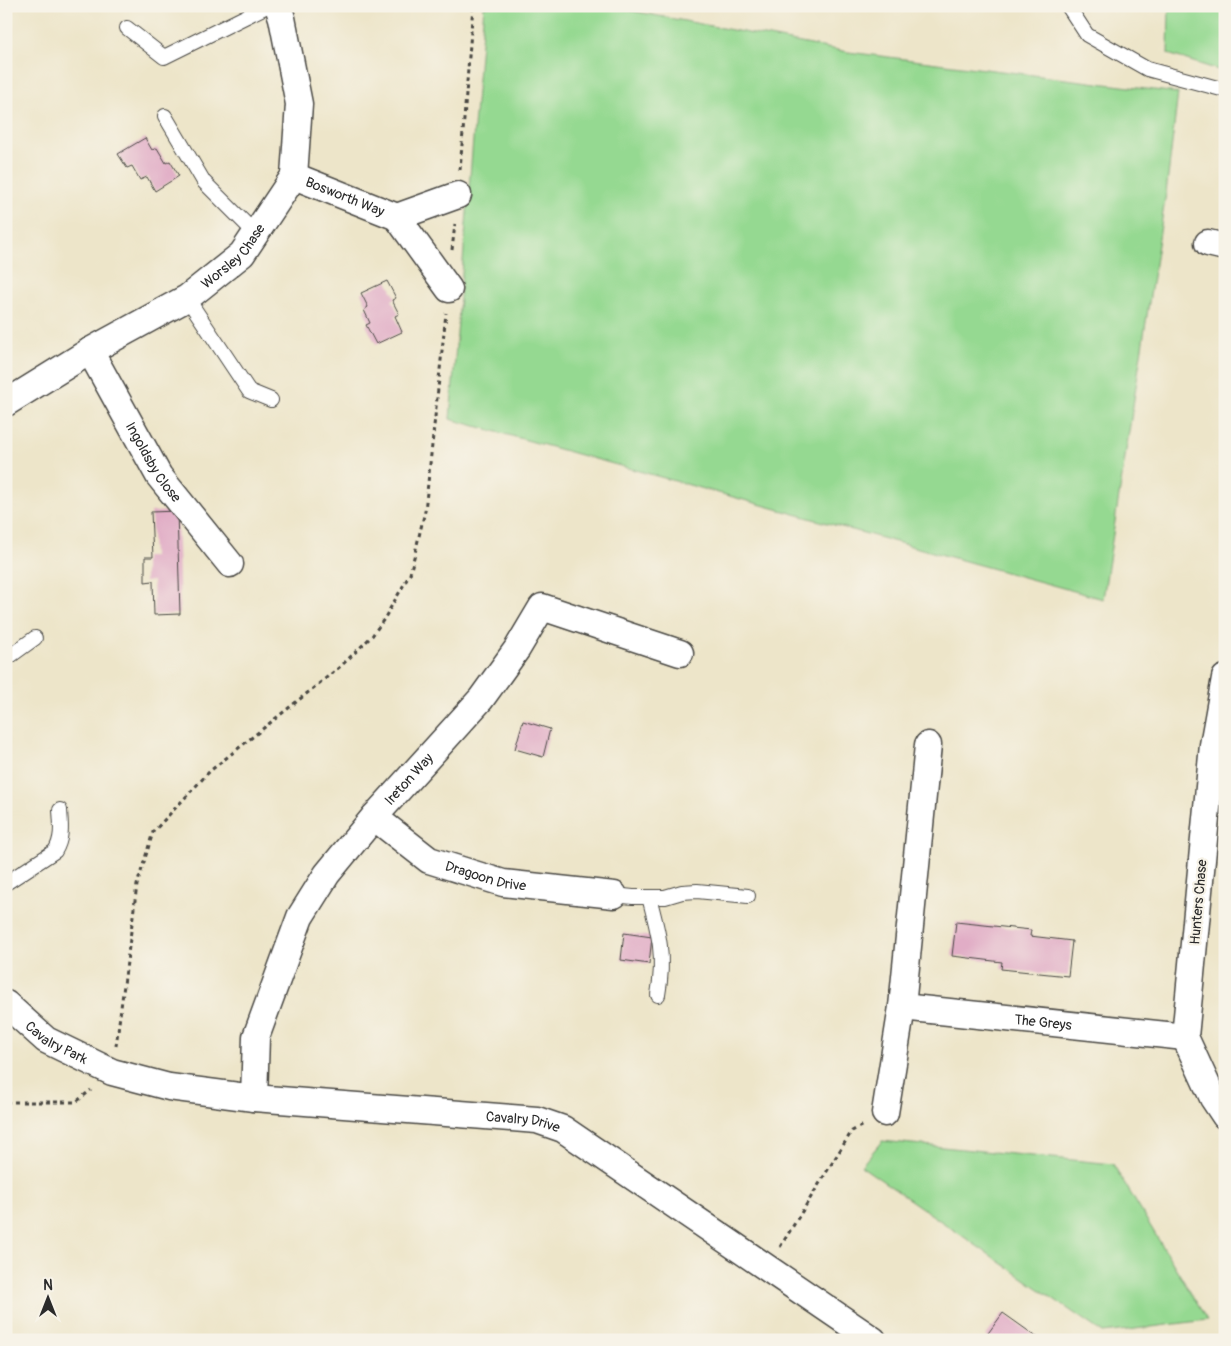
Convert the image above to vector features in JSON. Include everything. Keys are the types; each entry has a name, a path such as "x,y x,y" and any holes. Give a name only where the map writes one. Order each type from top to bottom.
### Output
{"street":[{"path":"278,6 299,104 294,176"},
{"name":"Bosworth Way","path":"294,176 397,217 449,288"},
{"name":"Worsley Chase","path":"6,403 90,351 187,298 242,254 294,176"},
{"name":"Bosworth Way","path":"397,217 458,195"},
{"name":"Ingoldsby Close","path":"90,351 159,476 230,564"},
{"name":"Ireton Way","path":"254,1098 256,1037 300,917 327,874 374,817 481,700 542,607 680,653"},
{"name":"Hunters Chase","path":"1185,1038 1213,745 1225,678"},
{"path":"885,1113 902,1007 928,745"},
{"name":"Dragoon Drive","path":"374,817 429,860 503,882 614,895"},
{"name":"Cavalry Park","path":"6,1004 46,1040 112,1072"},
{"name":"The Greys","path":"902,1007 1185,1038"},
{"path":"1185,1038 1213,1098 1225,1116"},
{"name":"Cavalry Drive","path":"112,1072 169,1087 254,1098 537,1120 563,1129 872,1340"}],"lane":[{"path":"127,28 164,56 267,6"},
{"path":"1068,6 1087,35 1147,69 1225,90"},
{"path":"166,116 204,182 255,233"},
{"path":"187,298 249,391 270,400"},
{"path":"6,659 35,638"},
{"path":"6,883 55,852 60,843 62,830 60,810"},
{"path":"614,895 634,898 665,897 682,892 697,891 748,896"},
{"path":"649,897 661,948 662,972 658,995"}],"path":[{"path":"6,1102 76,1102 112,1072 138,885 153,832 210,771 340,666 372,636 410,574 425,511 458,195 472,6"},
{"path":"766,1268 852,1132 885,1113"}],"green space":[{"path":"484,6 606,6 848,52 1178,93 1166,193 1103,599 450,419"},
{"path":"1169,6 1225,6 1225,72 1168,54"},
{"path":"882,1141 1113,1164 1207,1320 1103,1333 861,1166"}],"building":[{"path":"145,138 152,150 157,148 166,163 170,161 179,176 155,191 147,177 140,180 132,166 127,168 118,154"},
{"path":"387,281 396,298 392,300 399,314 395,316 402,332 376,344 366,325 370,323 364,310 368,307 361,293"},
{"path":"177,511 180,614 154,615 153,581 145,582 145,557 153,557 151,512"},
{"path":"523,721 550,729 543,757 515,749"},
{"path":"956,922 1031,930 1030,936 1072,941 1068,976 1001,969 1002,962 952,956"},
{"path":"624,933 652,937 649,964 621,960"},
{"path":"1003,1313 1041,1340 991,1340 986,1336"}]}
